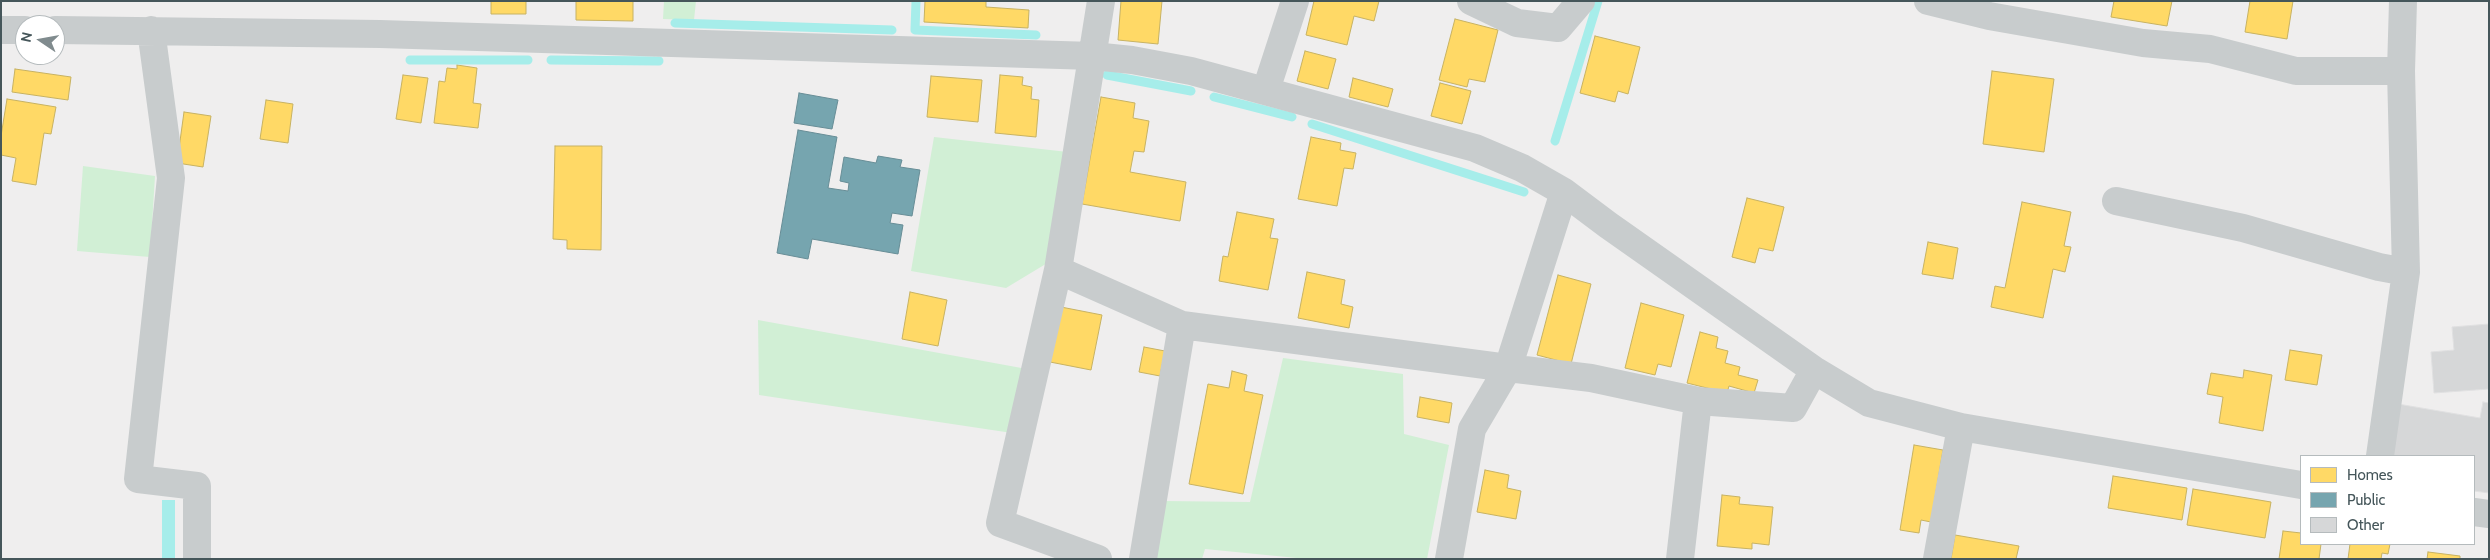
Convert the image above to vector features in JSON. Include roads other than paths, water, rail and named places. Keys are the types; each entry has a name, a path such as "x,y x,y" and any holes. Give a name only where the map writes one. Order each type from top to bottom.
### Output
{"street":[{"path":"1098,559 1000,523 1058,270 1101,1"},
{"path":"1266,90 1295,1"},
{"path":"1471,1 1517,23 1558,28 1581,1"},
{"path":"1928,1 1989,16 2143,43 2210,50 2296,71 2401,71"},
{"path":"2380,455 2406,272 2401,71 2403,1"},
{"path":"1,30 15,30"},
{"path":"65,30 380,34 1093,56 1132,60 1191,71 1266,90 1399,129 1475,148 1522,168 1564,192 1814,370 1869,403 1961,427 2300,484"},
{"path":"151,30 171,178 138,479 198,486 197,559"},
{"path":"1449,559 1472,429 1508,368 1564,192"},
{"path":"2116,201 2242,228 2379,267 2406,272"},
{"path":"1058,270 1182,325 1591,378 1698,401 1793,408 1814,370"},
{"path":"1143,559 1182,325"},
{"path":"1680,559 1698,401"},
{"path":"1937,559 1961,427"},
{"path":"2475,512 2489,514"}],"water":[{"path":"162,500 175,500 175,559 162,559"}],"waterway":[{"path":"916,1 915,30 1036,35"},
{"path":"1555,141 1598,1"},
{"path":"675,23 892,30"},
{"path":"410,60 528,60"},
{"path":"551,60 659,61"},
{"path":"1107,75 1191,91"},
{"path":"1214,97 1292,117"},
{"path":"1312,124 1524,192"}]}
